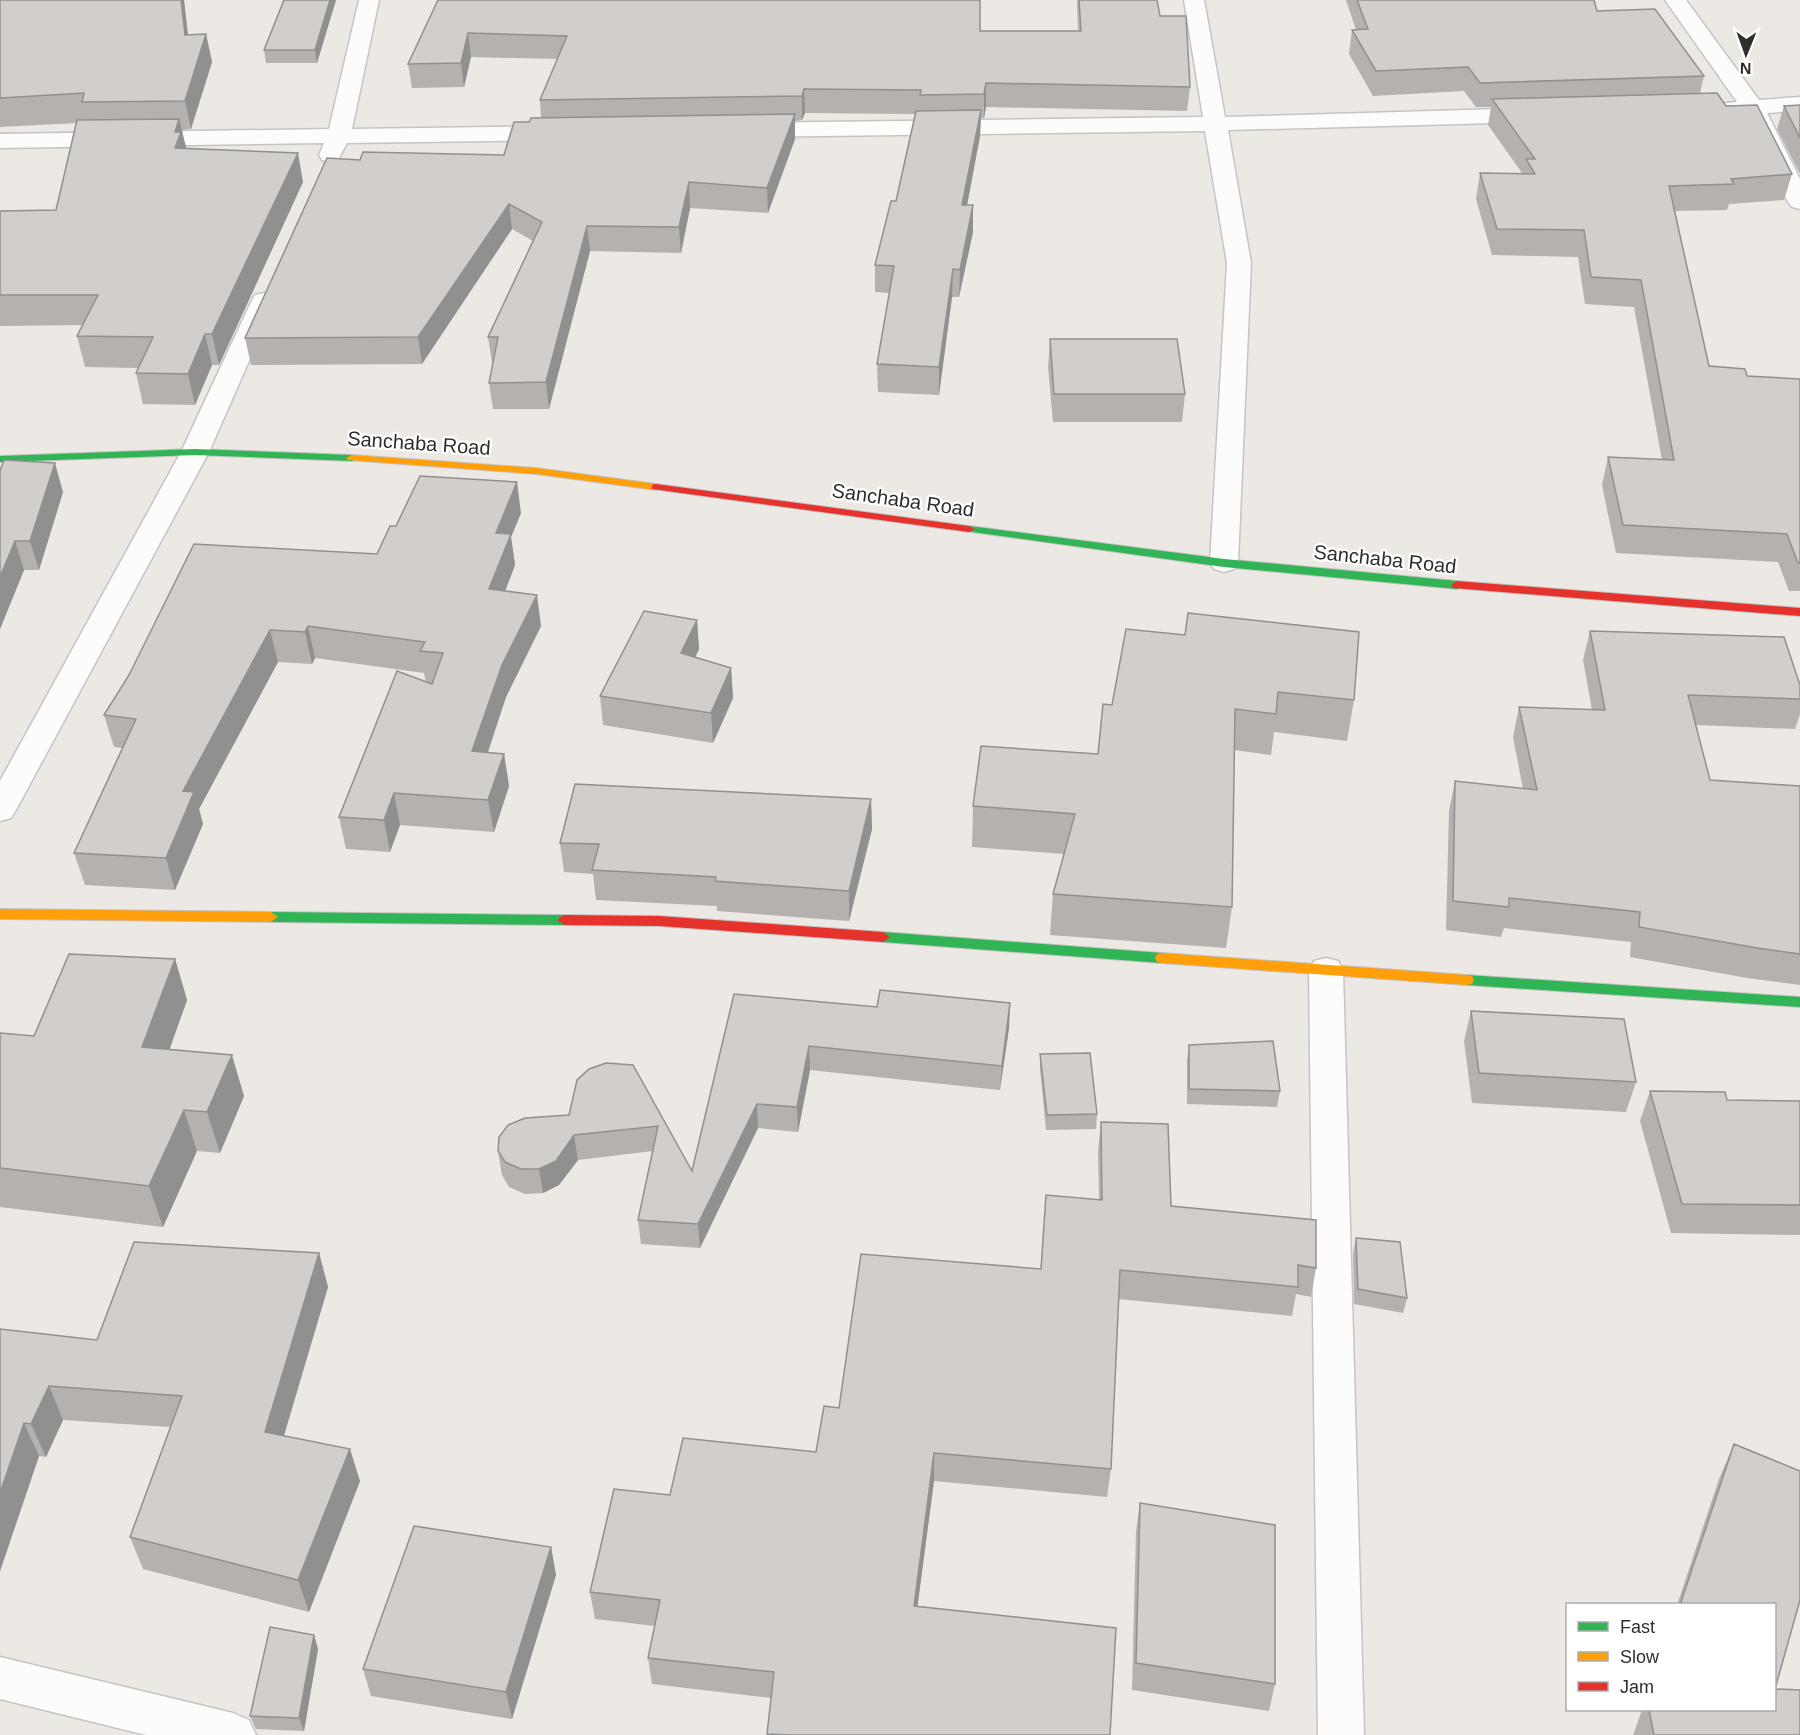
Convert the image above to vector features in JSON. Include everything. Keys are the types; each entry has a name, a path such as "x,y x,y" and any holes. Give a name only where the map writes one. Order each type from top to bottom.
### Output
{"street":[{"path":"319,180 339,136 369,0"},
{"path":"1194,0 1239,263 1224,563"},
{"path":"1675,0 1753,108 1800,202"},
{"path":"1695,110 1800,104"},
{"path":"723,131 1214,124 1556,114"},
{"path":"0,141 579,133"},
{"path":"0,810 195,452 274,278"},
{"name":"Sanchaba Road","path":"0,459 195,452 340,457 536,471 1224,563 1504,590 1800,612"},
{"path":"0,914 659,921 1542,986 1800,1002"},
{"path":"1326,970 1341,1735"},
{"path":"0,1678 234,1735"}],"building":[{"path":"0,0 181,0 185,35 206,34 185,101 82,102 84,93 0,98"},
{"path":"284,0 330,0 315,50 264,50"},
{"path":"438,0 980,0 980,31 1081,31 1079,0 1157,0 1160,16 1186,16 1190,87 986,83 984,94 920,95 921,90 804,89 802,96 540,100 567,36 468,33 461,63 408,64"},
{"path":"1357,0 1594,0 1597,11 1655,9 1704,76 1480,83 1468,67 1376,71 1352,30 1368,29"},
{"path":"1717,93 1726,106 1757,105 1792,174 1731,179 1734,184 1669,186 1709,366 1745,369 1747,376 1800,379 1800,563 1798,563 1787,534 1623,525 1608,457 1674,460 1641,280 1591,277 1584,230 1497,229 1480,173 1535,174 1526,159 1535,159 1492,99"},
{"path":"1800,105 1800,138 1784,106"},
{"path":"981,110 962,205 973,205 960,270 953,269 939,367 877,364 894,266 875,265 891,201 896,201 916,111"},
{"path":"795,114 767,188 689,182 679,227 587,226 546,382 489,383 498,337 488,337 542,222 509,204 418,337 245,338 327,158 360,160 363,152 504,155 514,122 529,122 531,118"},
{"path":"179,119 175,132 181,132 175,148 298,153 212,334 205,334 188,374 136,373 153,337 77,336 98,295 0,295 0,211 56,210 77,120"},
{"path":"1050,339 1177,339 1185,394 1054,394"},
{"path":"4,460 55,463 30,541 15,541 0,577 0,471"},
{"path":"420,476 517,482 496,533 511,534 489,589 537,595 502,665 472,751 504,754 488,800 394,793 384,820 339,817 397,671 432,684 443,653 420,651 425,642 308,626 305,632 270,630 183,791 194,792 166,858 74,853 136,719 104,715 129,675 194,544 377,554 390,526 396,526"},
{"path":"644,611 697,620 681,653 731,668 711,713 600,696"},
{"path":"1188,613 1359,632 1354,700 1278,692 1276,714 1235,709 1232,907 1053,894 1075,814 973,806 981,746 1098,754 1103,704 1112,705 1126,629 1185,635"},
{"path":"1590,631 1784,637 1800,685 1800,699 1688,695 1710,780 1800,786 1800,954 1639,927 1640,912 1509,898 1509,907 1453,901 1455,781 1537,790 1519,707 1605,710"},
{"path":"575,784 871,799 849,891 715,881 716,877 592,870 599,844 560,843"},
{"path":"69,954 175,959 142,1047 232,1055 207,1112 184,1110 149,1186 0,1168 0,1033 34,1036"},
{"path":"880,990 1010,1003 1002,1066 809,1046 797,1107 757,1104 698,1224 638,1220 658,1126 574,1135 556,1161 539,1169 521,1169 505,1162 498,1151 499,1137 508,1125 525,1118 569,1115 577,1080 589,1069 606,1063 633,1065 692,1171 734,994 877,1007"},
{"path":"1471,1011 1624,1019 1636,1082 1479,1073"},
{"path":"1273,1041 1280,1091 1189,1089 1189,1045"},
{"path":"1090,1053 1097,1114 1047,1115 1040,1054"},
{"path":"1650,1091 1725,1092 1727,1100 1800,1101 1800,1205 1682,1204"},
{"path":"1101,1122 1168,1124 1171,1206 1316,1220 1316,1268 1298,1265 1298,1287 1120,1270 1111,1469 934,1453 914,1606 1116,1628 1110,1735 767,1734 774,1672 648,1658 660,1600 590,1592 614,1489 670,1495 683,1438 816,1452 824,1406 839,1408 861,1254 1041,1269 1046,1195 1102,1200"},
{"path":"1356,1238 1400,1242 1407,1298 1358,1289"},
{"path":"134,1242 319,1253 265,1432 350,1449 298,1580 130,1537 182,1396 49,1386 31,1424 24,1423 0,1493 0,1329 97,1340"},
{"path":"1734,1444 1800,1471 1800,1600 1776,1685 1776,1603 1681,1603"},
{"path":"1140,1503 1275,1525 1275,1684 1136,1663"},
{"path":"414,1526 551,1547 506,1692 363,1669"},
{"path":"270,1627 314,1635 299,1718 250,1716"},
{"path":"1776,1689 1800,1690 1800,1735 1654,1735 1649,1711 1776,1711"}],"traffic: fast":[{"path":"0,459 195,452 352,458"},
{"path":"969,529 1224,563 1457,585"},
{"path":"271,917 564,920"},
{"path":"883,937 1162,958"},
{"path":"1467,980 1800,1002"}],"traffic: slow":[{"path":"352,458 536,471 656,487"},
{"path":"0,914 271,917"},
{"path":"1162,958 1467,980"}],"traffic: jam":[{"path":"656,487 969,529"},
{"path":"1457,585 1800,612"},
{"path":"564,920 659,921 883,937"}]}
